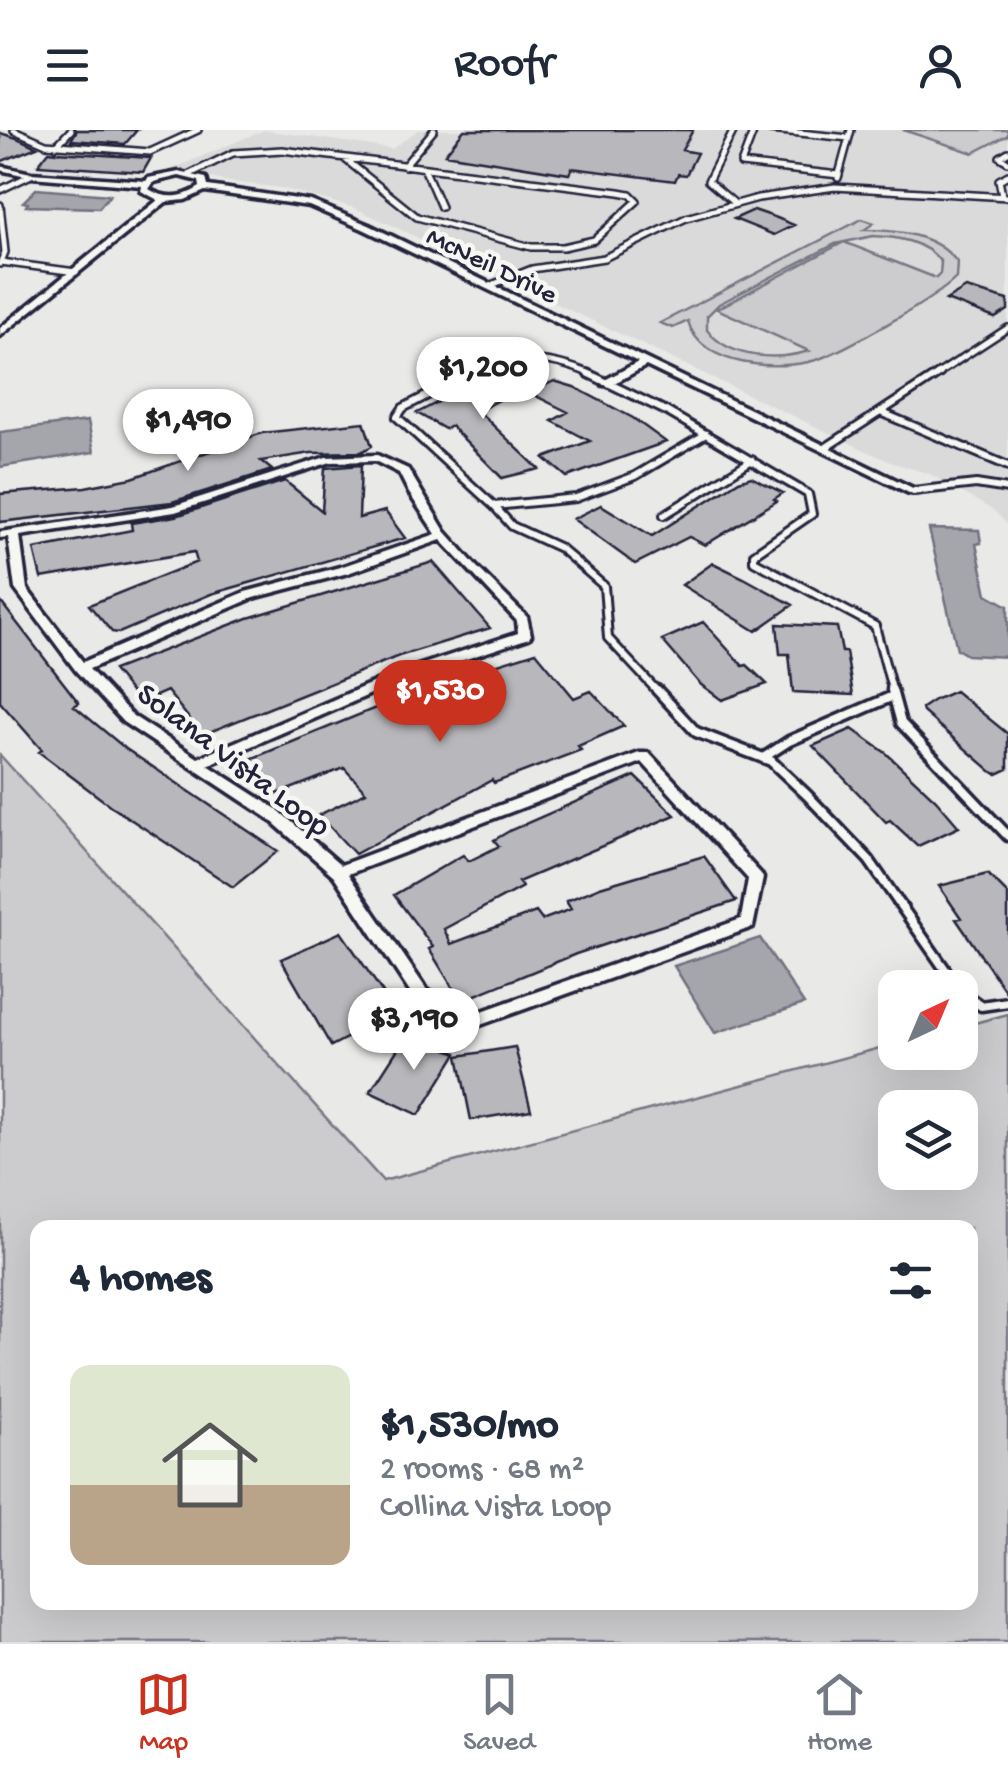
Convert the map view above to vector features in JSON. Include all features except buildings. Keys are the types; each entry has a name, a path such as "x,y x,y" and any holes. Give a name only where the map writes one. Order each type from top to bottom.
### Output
{"street":[{"path":"0,168 31,175 146,184 159,177 190,174 203,180 204,188 193,196 164,199 147,193 146,184"},
{"name":"McNeil Drive","path":"204,188 311,204 490,286 913,491"},
{"path":"0,333 164,199"},
{"path":"607,384 646,362"},
{"path":"7,535 175,509 330,459 377,458 404,471 421,510 522,620 526,635 398,677 198,764"},
{"name":"Solana Vista Loop","path":"7,535 22,589 81,668 128,719 273,814 339,872 421,994 466,1022 748,923 756,878 644,756 339,872"},
{"path":"81,668 249,595 344,570 442,536"}],"lane":[{"path":"14,130 56,146 166,150 185,134 198,130"},
{"path":"56,146 71,130"},
{"path":"404,166 434,130"},
{"path":"733,202 708,181 734,130"},
{"path":"754,130 741,164 839,175"},
{"path":"770,130 848,138"},
{"path":"835,187 850,130"},
{"path":"190,174 222,155 242,150 346,158 619,192 637,200 594,240 563,247 531,247 417,217 346,158"},
{"path":"1008,152 1000,158 1008,162"},
{"path":"424,168 441,207"},
{"path":"0,190 31,175"},
{"path":"490,286 532,269 604,258 686,218 733,202 835,187 1005,196 998,180 1008,175"},
{"path":"0,205 5,252 1,263 76,272"},
{"path":"825,448 1008,328"},
{"path":"946,970 869,860 807,795 762,758 696,732 608,638 604,586 554,544 526,535 501,520 494,506 397,417 403,408 494,362 521,357 567,364 706,434 808,494 812,514 754,554 754,561 874,626 901,723 1008,836"},
{"path":"880,412 1008,466"},
{"path":"494,506 576,498 635,476 706,434"},
{"path":"664,515 752,460"},
{"path":"913,491 976,484 1008,488"},
{"path":"762,758 789,741 893,696"},
{"path":"994,819 1008,817"},
{"path":"978,1005 987,1008 1008,1002"}],"shaded area":[{"path":"264,130 392,149 418,130 1008,130 1008,525 994,511 930,474 890,462 355,208 281,188 223,181 172,169"},
{"path":"903,130 1008,130 1008,135 973,153"},
{"path":"36,189 110,195 99,208 26,206 28,203 23,202"},
{"path":"862,219 874,223 864,230 927,240 957,262 956,278 946,287 889,323 816,360 782,365 743,362 708,348 695,337 688,321 673,328 660,323","holes":["873,236 901,239 927,249 941,262 940,274 936,278 844,242","844,242 717,309 809,351 782,356 741,352 707,330 707,316 719,304"]},
{"path":"88,421 94,452 0,467 0,432"},
{"path":"929,529 979,530 981,543 976,544 987,594 1008,606 1008,657 967,655 957,649"},
{"path":"0,755 383,1181 878,1049 878,1070 978,1070 978,1022 1008,1014 1008,1642 0,1642"},
{"path":"760,938 804,1004 715,1033 674,966"}]}
